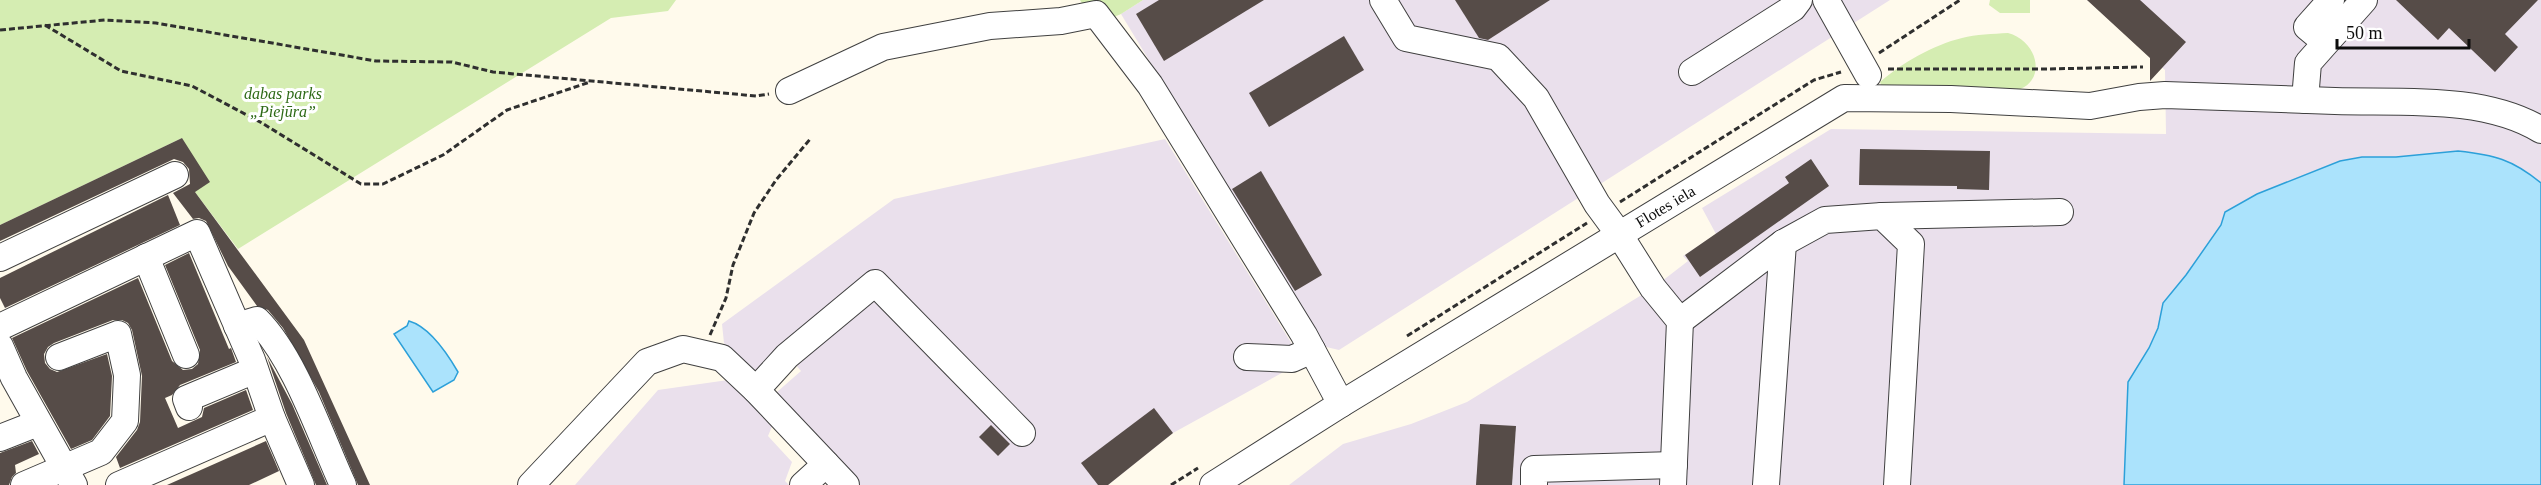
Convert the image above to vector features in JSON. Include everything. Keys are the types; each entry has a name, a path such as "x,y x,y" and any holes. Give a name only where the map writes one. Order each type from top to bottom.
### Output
{"street":[{"path":"1383,0 1406,38 1498,57 1536,98 1604,213 1620,234 1653,288 1680,321 1673,475 1534,469 1534,485"},
{"path":"1692,72 1793,8 1799,0"},
{"path":"1826,0 1870,69"},
{"path":"2325,42 2307,27 2331,0"},
{"path":"2306,100 2307,63 2364,0"},
{"path":"789,91 884,47 990,26 1061,21 1096,14 1150,85 1312,350 1341,404"},
{"name":"Flotes iela","path":"1207,476 1341,404 1844,98 1951,99 2090,106 2165,95 2473,106 2508,114 2541,130"},
{"path":"0,258 175,175"},
{"path":"1680,321 1783,243 1825,220 1882,216 2060,212"},
{"path":"1882,216 1911,244 1897,485"},
{"path":"70,476 14,378 1,329 197,233 255,370 293,482"},
{"path":"1766,485 1783,243"},
{"path":"146,257 186,355"},
{"path":"756,390 787,356 875,283 1022,433"},
{"path":"237,326 257,320 271,334 287,361 343,485"},
{"path":"24,485 70,476 97,455 125,421 127,375 118,334 59,357"},
{"path":"531,485 647,362 682,349 722,358 756,390 846,485"},
{"path":"1247,357 1292,359 1312,350"},
{"path":"189,407 186,399 255,370"},
{"path":"119,485 272,418"},
{"path":"0,438 38,423"},
{"path":"97,455 110,485"},
{"path":"803,485 826,464"}],"path":[{"path":"1870,69 1960,0"},
{"path":"0,30 105,20 156,23 376,61 452,62 493,72 756,96 789,91"},
{"path":"45,25 121,71 192,86 262,123 361,184 383,184 443,155 507,110 591,81"},
{"path":"1398,342 1814,80 1852,70 1870,69 2143,67"},
{"path":"702,353 726,298 733,265 754,213 776,180 811,138"},
{"path":"1171,485 1207,476"}],"shaded area":[{"path":"1143,0 1890,0 1339,350 1322,346 1121,14"},
{"path":"2087,0 2541,0 2541,183 2526,171 2396,157 2362,157 2340,161 2257,194 2225,212 2221,225 2163,303 2158,328 2149,348 2128,381 2124,485 1289,485 1343,444 1411,424 1467,402 1653,288 1688,261 1683,256 1716,234 1702,208 1831,129 2166,134 2165,70"},
{"path":"1165,139 1295,349 1289,369 1173,433 1108,485 858,485 780,403 777,392 801,371 778,345 778,355 752,375 724,343 722,324 894,199"},
{"path":"728,380 773,424 768,436 792,462 785,481 789,485 575,485 658,390"}],"green space":[{"name":"dabas parks „Piejūra”","path":"0,0 676,0 668,11 611,18 238,249 195,192 182,138 0,225"},
{"path":"1080,0 1143,0 1121,14 1095,25"},
{"path":"1990,0 2030,0 2030,13 2000,13 1989,5"},
{"path":"2008,33 2027,44 2035,62 2032,80 2025,87 2014,91 1882,87 1880,82 1898,68 1940,45 1973,36"}],"water":[{"path":"2458,151 2482,154 2511,163 2541,183 2541,485 2124,485 2128,382 2149,348 2158,328 2163,303 2221,225 2225,212 2257,194 2340,161 2362,157 2396,157"},
{"path":"409,321 431,335 458,372 454,380 433,392 394,334 407,326"}],"building":[{"path":"1159,0 1264,0 1164,61 1136,14"},
{"path":"1455,0 1550,0 1488,40 1479,38"},
{"path":"2087,0 2140,0 2186,42 2150,81 2150,58"},
{"path":"2396,0 2538,0 2505,34 2518,47 2495,72 2449,28 2438,40"},
{"path":"1344,36 1364,70 1269,127 1249,93"},
{"path":"182,138 210,182 195,192 304,340 370,485 358,485 319,392 283,328 268,310 257,306 228,266 206,221 199,218 193,219 173,193 190,184 189,169 183,162 174,159 0,241 0,225"},
{"path":"1860,149 1990,151 1989,190 1957,189 1957,186 1859,185"},
{"path":"1811,159 1829,186 1700,277 1685,255 1789,183 1785,177"},
{"path":"1261,171 1322,275 1295,291 1232,189"},
{"path":"168,195 180,225 5,308 0,298 0,278"},
{"path":"189,253 236,362 180,385 172,395 165,398 178,428 202,417 204,408 246,390 253,410 120,468 116,457 137,430 140,422 142,376 132,330 128,323 113,320 54,343 44,354 45,363 57,372 107,354 112,376 110,416 92,440 71,449 27,371 12,338 138,278 172,361 183,370 192,369 198,364 200,350 165,265"},
{"path":"267,357 292,404 327,485 316,485 286,413"},
{"path":"1154,408 1173,433 1108,485 1098,485 1081,463"},
{"path":"1480,424 1516,426 1512,485 1476,485"},
{"path":"991,425 1010,444 998,456 979,437"},
{"path":"32,441 39,454 15,465 16,473 9,485 0,485 0,453"},
{"path":"266,441 279,471 249,485 167,485"}]}
